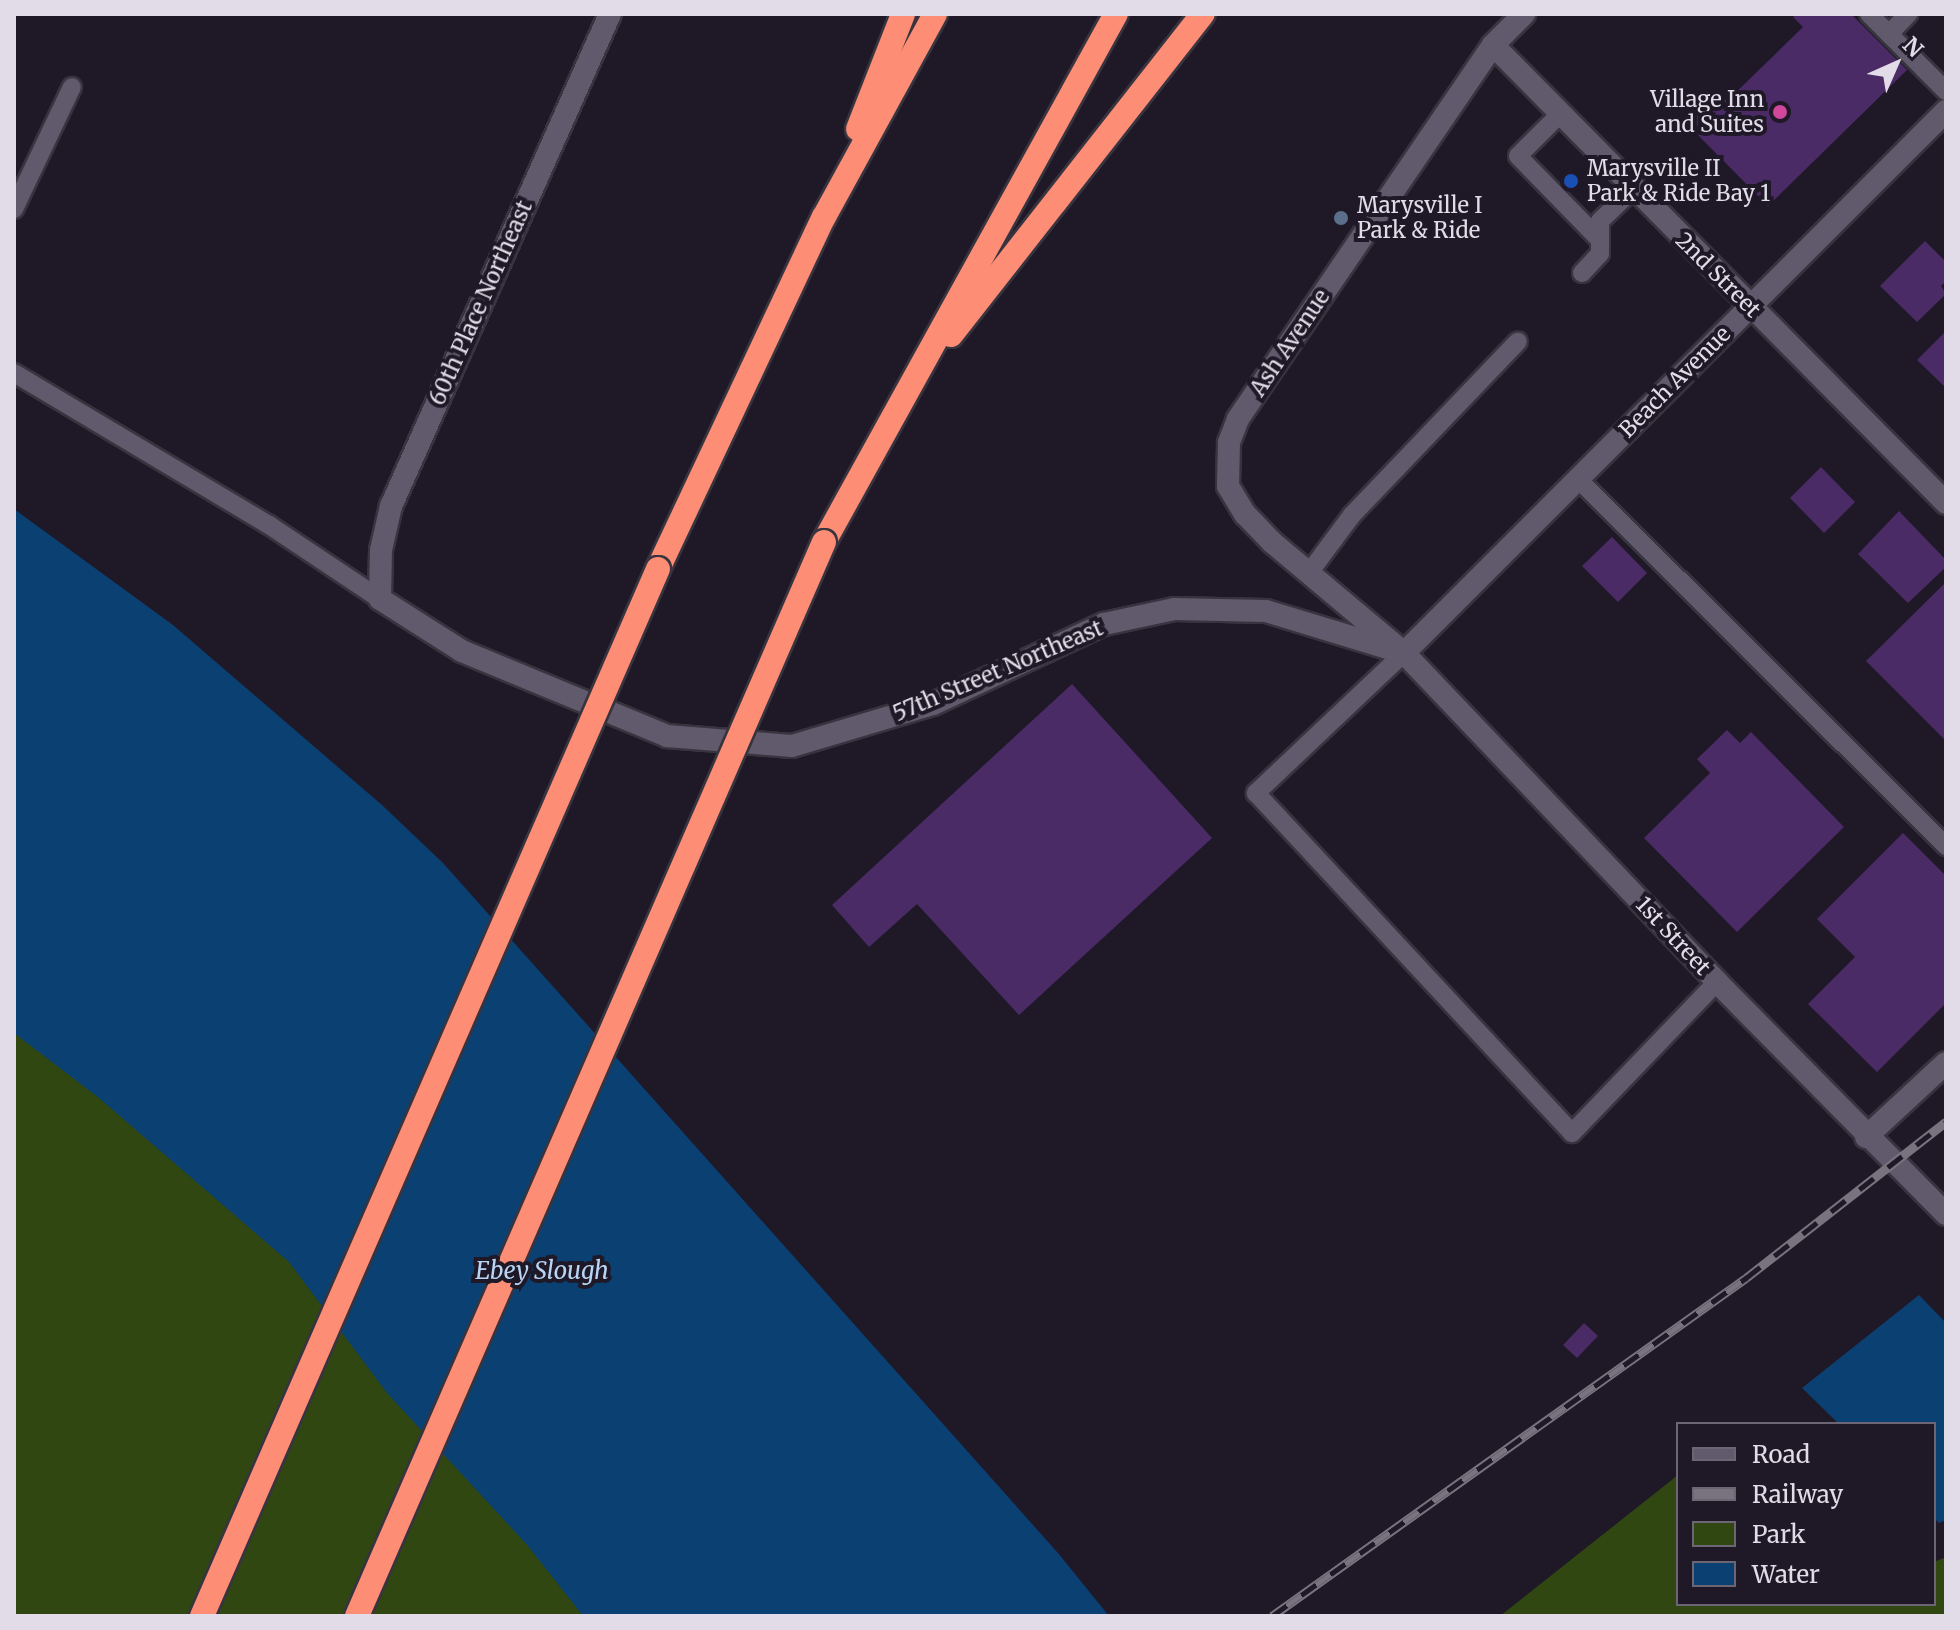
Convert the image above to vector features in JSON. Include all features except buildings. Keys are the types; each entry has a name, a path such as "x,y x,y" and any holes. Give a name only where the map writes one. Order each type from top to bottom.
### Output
{"highway":[{"path":"824,217 903,14"},
{"path":"202,1616 658,569 824,217 935,14"},
{"path":"357,1616 824,542 1116,14"},
{"path":"903,397 1203,14"}],"street":[{"name":"60th Place Northeast","path":"380,599 381,550 391,506 610,14"},
{"name":"Ash Avenue","path":"1404,653 1245,514 1228,486 1229,443 1238,419 1493,45 1524,14"},
{"name":"2nd Street","path":"1493,45 1946,503"},
{"name":"Beach Avenue","path":"1404,653 1946,111"},
{"name":"57th Street Northeast","path":"380,599 462,651 667,736 792,746 933,704 1104,624 1174,609 1266,611 1404,653"},
{"name":"1st Street","path":"1404,653 1866,1137 1946,1214"},
{"path":"1866,1137 1946,1063"}],"lane":[{"path":"1869,14 1946,91"},
{"path":"1889,34 1908,14"},
{"path":"14,209 72,87"},
{"path":"1560,114 1518,156 1600,247"},
{"path":"1582,273 1600,247 1600,221 1633,189"},
{"path":"1309,573 1352,515 1518,341"},
{"path":"14,373 280,532 380,599"},
{"path":"1578,479 1946,846"},
{"path":"1404,653 1256,793 1572,1133 1717,982"}],"green space":[{"path":"14,981 161,1094 619,1616 14,1616"},
{"path":"1676,1477 1676,1606 1936,1606 1936,1561 1946,1557 1946,1616 1500,1616"}],"water":[{"name":"Ebey Slough","path":"14,509 173,625 382,805 443,863 1058,1553 1109,1616 583,1616 528,1546 387,1393 289,1262 99,1098 14,1033"},
{"path":"1919,1295 1946,1323 1946,1520 1939,1523 1936,1520 1936,1422 1837,1422 1802,1388"}],"railway":[{"path":"1272,1616 1746,1278 1946,1122"}],"place":[{"name":"Village Inn and Suites","path":"1780,112"},
{"name":"Marysville II Park & Ride Bay 1","path":"1571,181"},
{"name":"Marysville I Park & Ride","path":"1341,218"}]}
